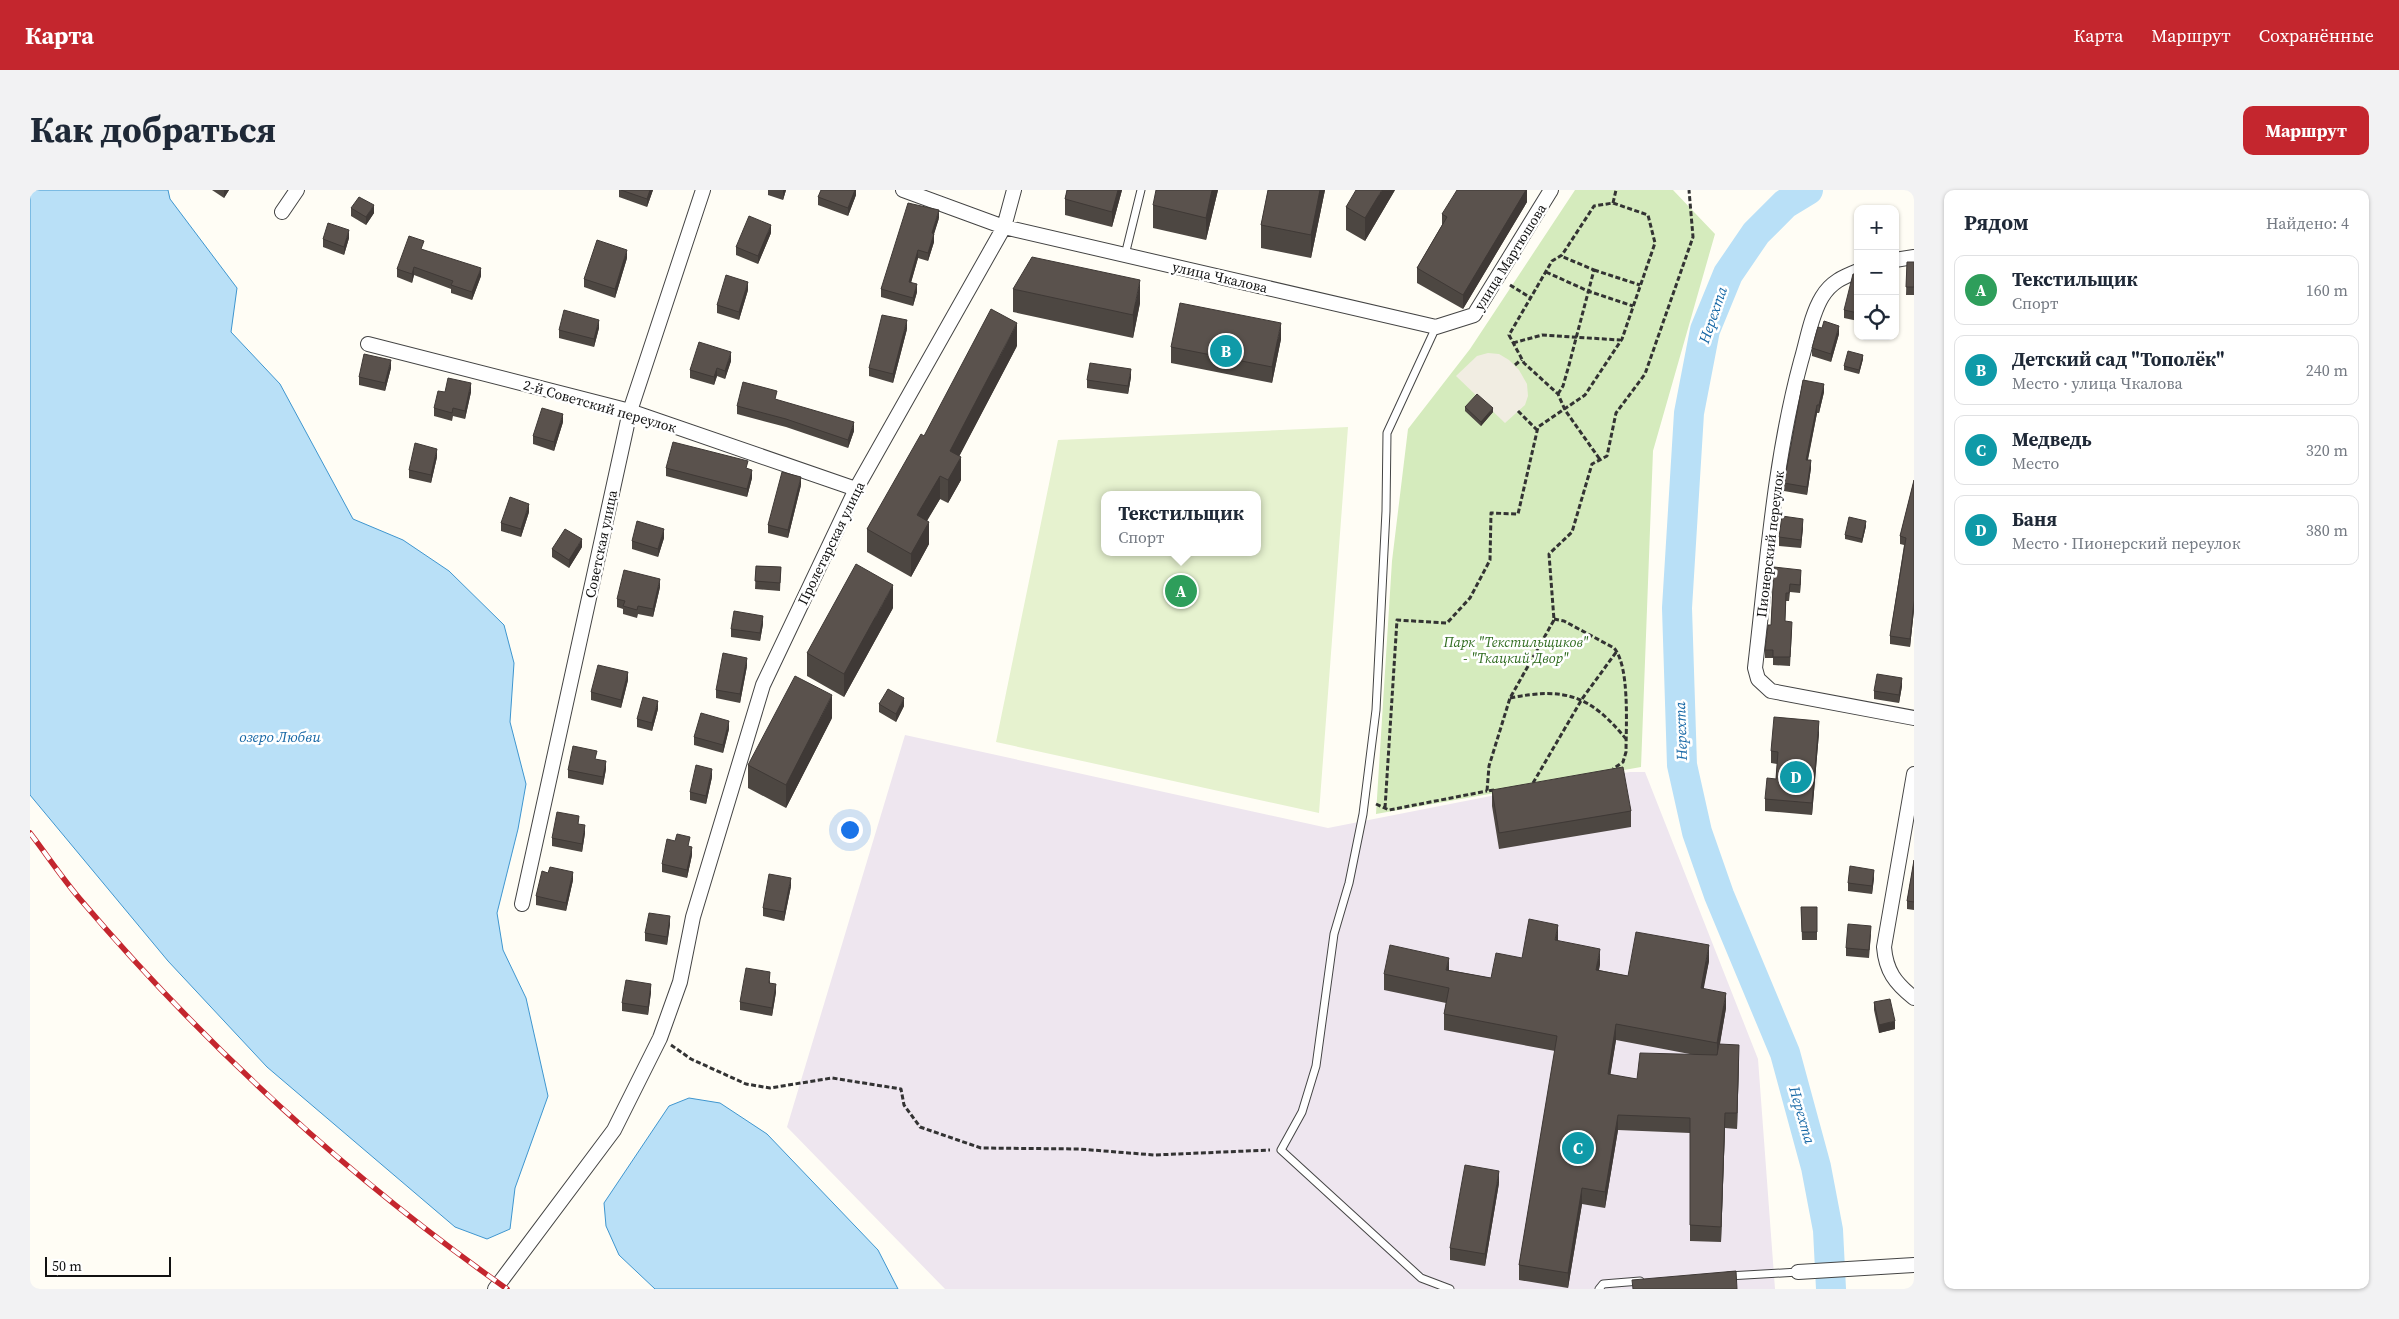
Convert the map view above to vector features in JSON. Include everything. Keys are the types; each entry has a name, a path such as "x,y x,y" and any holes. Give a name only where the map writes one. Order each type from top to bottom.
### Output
{"street":[{"path":"282,212 297,190"},
{"name":"Советская улица","path":"522,904 630,412 703,190"},
{"name":"улица Чкалова","path":"903,190 1004,227 1436,327"},
{"name":"Пролетарская улица","path":"495,1289 614,1130 660,1038 680,982 694,917 763,684 856,489 1004,227 1014,190"},
{"name":"улица Мартюшова","path":"1436,327 1474,315 1551,190"},
{"path":"1899,259 1914,257"},
{"name":"Пионерский переулок","path":"1854,272 1836,280 1822,297 1811,325 1790,402 1775,498 1755,668 1758,679 1771,691 1914,718"},
{"name":"2-й Советский переулок","path":"368,344 630,412 856,489"},
{"path":"1914,774 1884,947 1886,964 1894,981 1914,998"},
{"path":"1798,1272 1914,1265"}],"lane":[{"path":"1125,255 1141,190"},
{"path":"1436,327 1387,433 1386,511 1376,710 1365,800 1350,883 1334,934 1316,1066 1302,1112 1281,1150 1421,1278 1450,1289"},
{"path":"1721,1276 1798,1272"},
{"path":"1599,1289 1603,1284 1645,1280"}],"path":[{"path":"1613,203 1616,190"},
{"path":"1487,791 1489,766 1510,698 1554,618 1549,554 1572,532 1592,464 1607,456 1616,412 1645,374 1693,237 1689,190"},
{"path":"1385,808 1397,620 1447,623 1470,598 1490,560 1491,513 1518,514 1538,427 1565,410 1585,395 1620,340 1655,243 1648,216 1613,203 1594,206 1561,256 1552,261 1508,335 1522,359 1558,394 1565,410 1601,460"},
{"path":"1561,256 1594,270 1640,285"},
{"path":"1558,394 1563,386 1594,270"},
{"path":"1546,272 1633,306"},
{"path":"1498,277 1530,298"},
{"path":"1513,343 1542,335 1620,340"},
{"path":"1515,365 1522,359"},
{"path":"1518,412 1537,430"},
{"path":"1554,618 1564,621 1620,654 1624,678 1626,740 1623,762 1616,769 1606,770"},
{"path":"1533,783 1582,699 1617,651"},
{"path":"1510,698 1547,692 1563,693 1582,699 1617,728 1626,740"},
{"path":"1524,785 1542,782"},
{"path":"1365,800 1389,810 1496,790"},
{"path":"660,1038 692,1059 746,1084 770,1088 832,1078 901,1090 904,1105 920,1127 981,1148 1079,1149 1154,1155 1281,1150"}],"shaded area":[{"path":"1488,353 1499,354 1509,360 1519,370 1527,384 1528,396 1525,405 1505,423 1456,376 1477,356"},
{"path":"905,735 1328,828 1501,794 1630,772 1645,772 1758,1059 1775,1289 945,1289 787,1127"}],"green space":[{"name":"Парк \"Текстильщиков\" - \"Ткацкий Двор\"","path":"1575,190 1673,190 1715,234 1653,451 1641,767 1376,814 1392,561 1408,429 1470,349"},
{"path":"1348,427 1319,813 996,742 1058,440"}],"water":[{"name":"озеро Любви","path":"30,190 168,190 170,199 237,288 231,332 280,384 353,519 403,540 449,571 504,625 514,663 510,722 526,784 518,829 497,913 503,950 526,998 548,1096 515,1188 510,1229 487,1239 455,1227 267,1067 168,961 30,795"},
{"path":"689,1098 720,1103 767,1134 878,1250 898,1289 655,1289 619,1255 606,1226 604,1203 669,1106"}],"building":[{"path":"621,190 650,190 647,199"},
{"path":"821,190 855,190 848,208 818,197"},
{"path":"1067,190 1118,190 1112,212 1065,199"},
{"path":"1156,190 1212,190 1206,218 1153,205"},
{"path":"1268,190 1320,190 1311,235 1261,225"},
{"path":"1356,190 1382,190 1365,218 1346,207"},
{"path":"1457,190 1526,190 1463,295 1417,268 1447,217 1442,214"},
{"path":"359,197 374,205 366,217 351,208"},
{"path":"908,203 939,210 928,253 918,250 909,282 917,284 913,298 881,289"},
{"path":"749,216 771,225 758,256 736,247"},
{"path":"328,223 349,230 344,247 323,239"},
{"path":"409,236 424,241 421,249 481,268 472,292 451,285 453,281 414,267 412,274 397,269"},
{"path":"597,240 627,250 615,289 584,279"},
{"path":"1032,257 1140,280 1133,315 1013,289"},
{"path":"1907,262 1914,262 1914,287 1906,287"},
{"path":"1853,274 1854,274 1854,312 1844,310"},
{"path":"726,275 748,282 739,312 717,305"},
{"path":"1180,303 1281,323 1272,367 1171,347"},
{"path":"991,309 1017,323 950,451 961,457 948,480 940,476 917,515 929,522 911,554 867,529 921,434 924,436"},
{"path":"564,310 599,320 594,339 559,330"},
{"path":"882,315 907,320 893,374 869,368"},
{"path":"1824,321 1839,326 1831,354 1812,348 1818,327 1822,328"},
{"path":"699,342 731,352 725,371 717,368 714,377 690,370"},
{"path":"1848,351 1863,355 1859,370 1844,366"},
{"path":"364,354 391,360 385,383 359,377"},
{"path":"1090,363 1131,369 1128,386 1087,380"},
{"path":"448,378 471,383 465,411 453,408 452,413 434,408 438,391 445,392"},
{"path":"1803,380 1824,384 1819,405 1817,405 1806,460 1811,460 1807,487 1784,483"},
{"path":"743,382 777,391 775,399 854,422 848,440 786,419 737,406"},
{"path":"1477,394 1493,408 1481,422 1465,407"},
{"path":"542,408 563,414 554,442 533,436"},
{"path":"673,442 748,461 746,468 752,470 747,489 666,468"},
{"path":"415,443 437,449 431,475 409,470"},
{"path":"782,472 801,477 788,530 768,525"},
{"path":"1914,480 1914,601 1910,639 1890,636 1906,538 1900,536"},
{"path":"510,497 529,504 521,529 501,523"},
{"path":"1782,516 1803,519 1801,540 1779,537"},
{"path":"1849,517 1866,521 1862,539 1845,535"},
{"path":"637,521 664,529 658,549 632,541"},
{"path":"565,529 582,539 569,560 552,549"},
{"path":"856,564 893,585 844,674 807,653"},
{"path":"756,566 781,567 780,583 755,581"},
{"path":"1774,567 1801,570 1800,585 1790,584 1789,593 1786,593 1785,621 1792,622 1790,657 1773,657 1773,650 1765,650 1768,625 1771,625"},
{"path":"624,570 660,579 653,609 638,606 637,610 623,606 625,601 617,599"},
{"path":"734,611 763,616 760,633 731,629"},
{"path":"723,653 747,658 740,694 716,690"},
{"path":"598,665 628,672 621,700 591,692"},
{"path":"1877,674 1902,678 1899,695 1874,691"},
{"path":"795,676 832,695 786,785 748,765"},
{"path":"888,689 904,698 896,714 879,704"},
{"path":"643,697 658,701 652,723 637,719"},
{"path":"701,713 729,721 723,745 694,737"},
{"path":"1774,717 1819,721 1812,803 1765,799 1767,778 1776,779 1778,752 1771,751"},
{"path":"573,746 597,751 595,759 606,761 603,777 568,770"},
{"path":"696,765 712,769 706,796 690,792"},
{"path":"1623,767 1631,811 1499,833 1492,790"},
{"path":"557,812 579,816 578,824 585,825 582,844 552,838"},
{"path":"677,834 690,837 688,846 692,847 687,870 662,864 667,839 675,841"},
{"path":"1914,860 1914,902 1907,901"},
{"path":"1850,866 1874,870 1872,886 1848,883"},
{"path":"550,867 573,872 566,903 536,896 542,871 548,873"},
{"path":"769,874 791,878 784,912 763,908"},
{"path":"1801,907 1817,907 1817,932 1802,932"},
{"path":"649,913 670,916 667,937 645,933"},
{"path":"1529,919 1558,925 1555,940 1600,949 1596,970 1628,976 1636,932 1709,945 1701,988 1726,993 1717,1043 1616,1024 1608,1074 1637,1079 1640,1053 1717,1055 1719,1044 1739,1045 1737,1113 1725,1113 1721,1227 1690,1225 1690,1118 1618,1115 1605,1192 1582,1188 1568,1273 1519,1265 1557,1036 1444,1014 1449,988 1384,974 1390,945 1449,958 1446,970 1491,978 1496,953 1522,958"},
{"path":"1848,924 1871,926 1869,950 1846,948"},
{"path":"746,968 770,972 769,983 776,984 772,1008 740,1002"},
{"path":"626,980 651,984 648,1007 622,1003"},
{"path":"1890,999 1895,1021 1879,1025 1874,1002"},
{"path":"1465,1165 1499,1171 1485,1254 1450,1248"},
{"path":"1736,1271 1737,1289 1633,1289 1632,1280"}],"waterway":[{"name":"Нерехта","path":"1808,190 1785,204 1756,233 1728,274 1705,330 1689,413 1677,608 1682,765 1697,832 1719,895 1785,1053 1816,1167 1828,1230 1831,1289"}],"railway":[{"path":"30,833 73,891 177,1006 229,1058 336,1156 392,1202 507,1289"}],"place":[{"name":"Детский сад \"Тополёк\"","path":"1226,351"},
{"name":"Текстильщик","path":"1181,591"},
{"name":"Баня","path":"1796,777"},
{"name":"Медведь","path":"1578,1148"}]}
